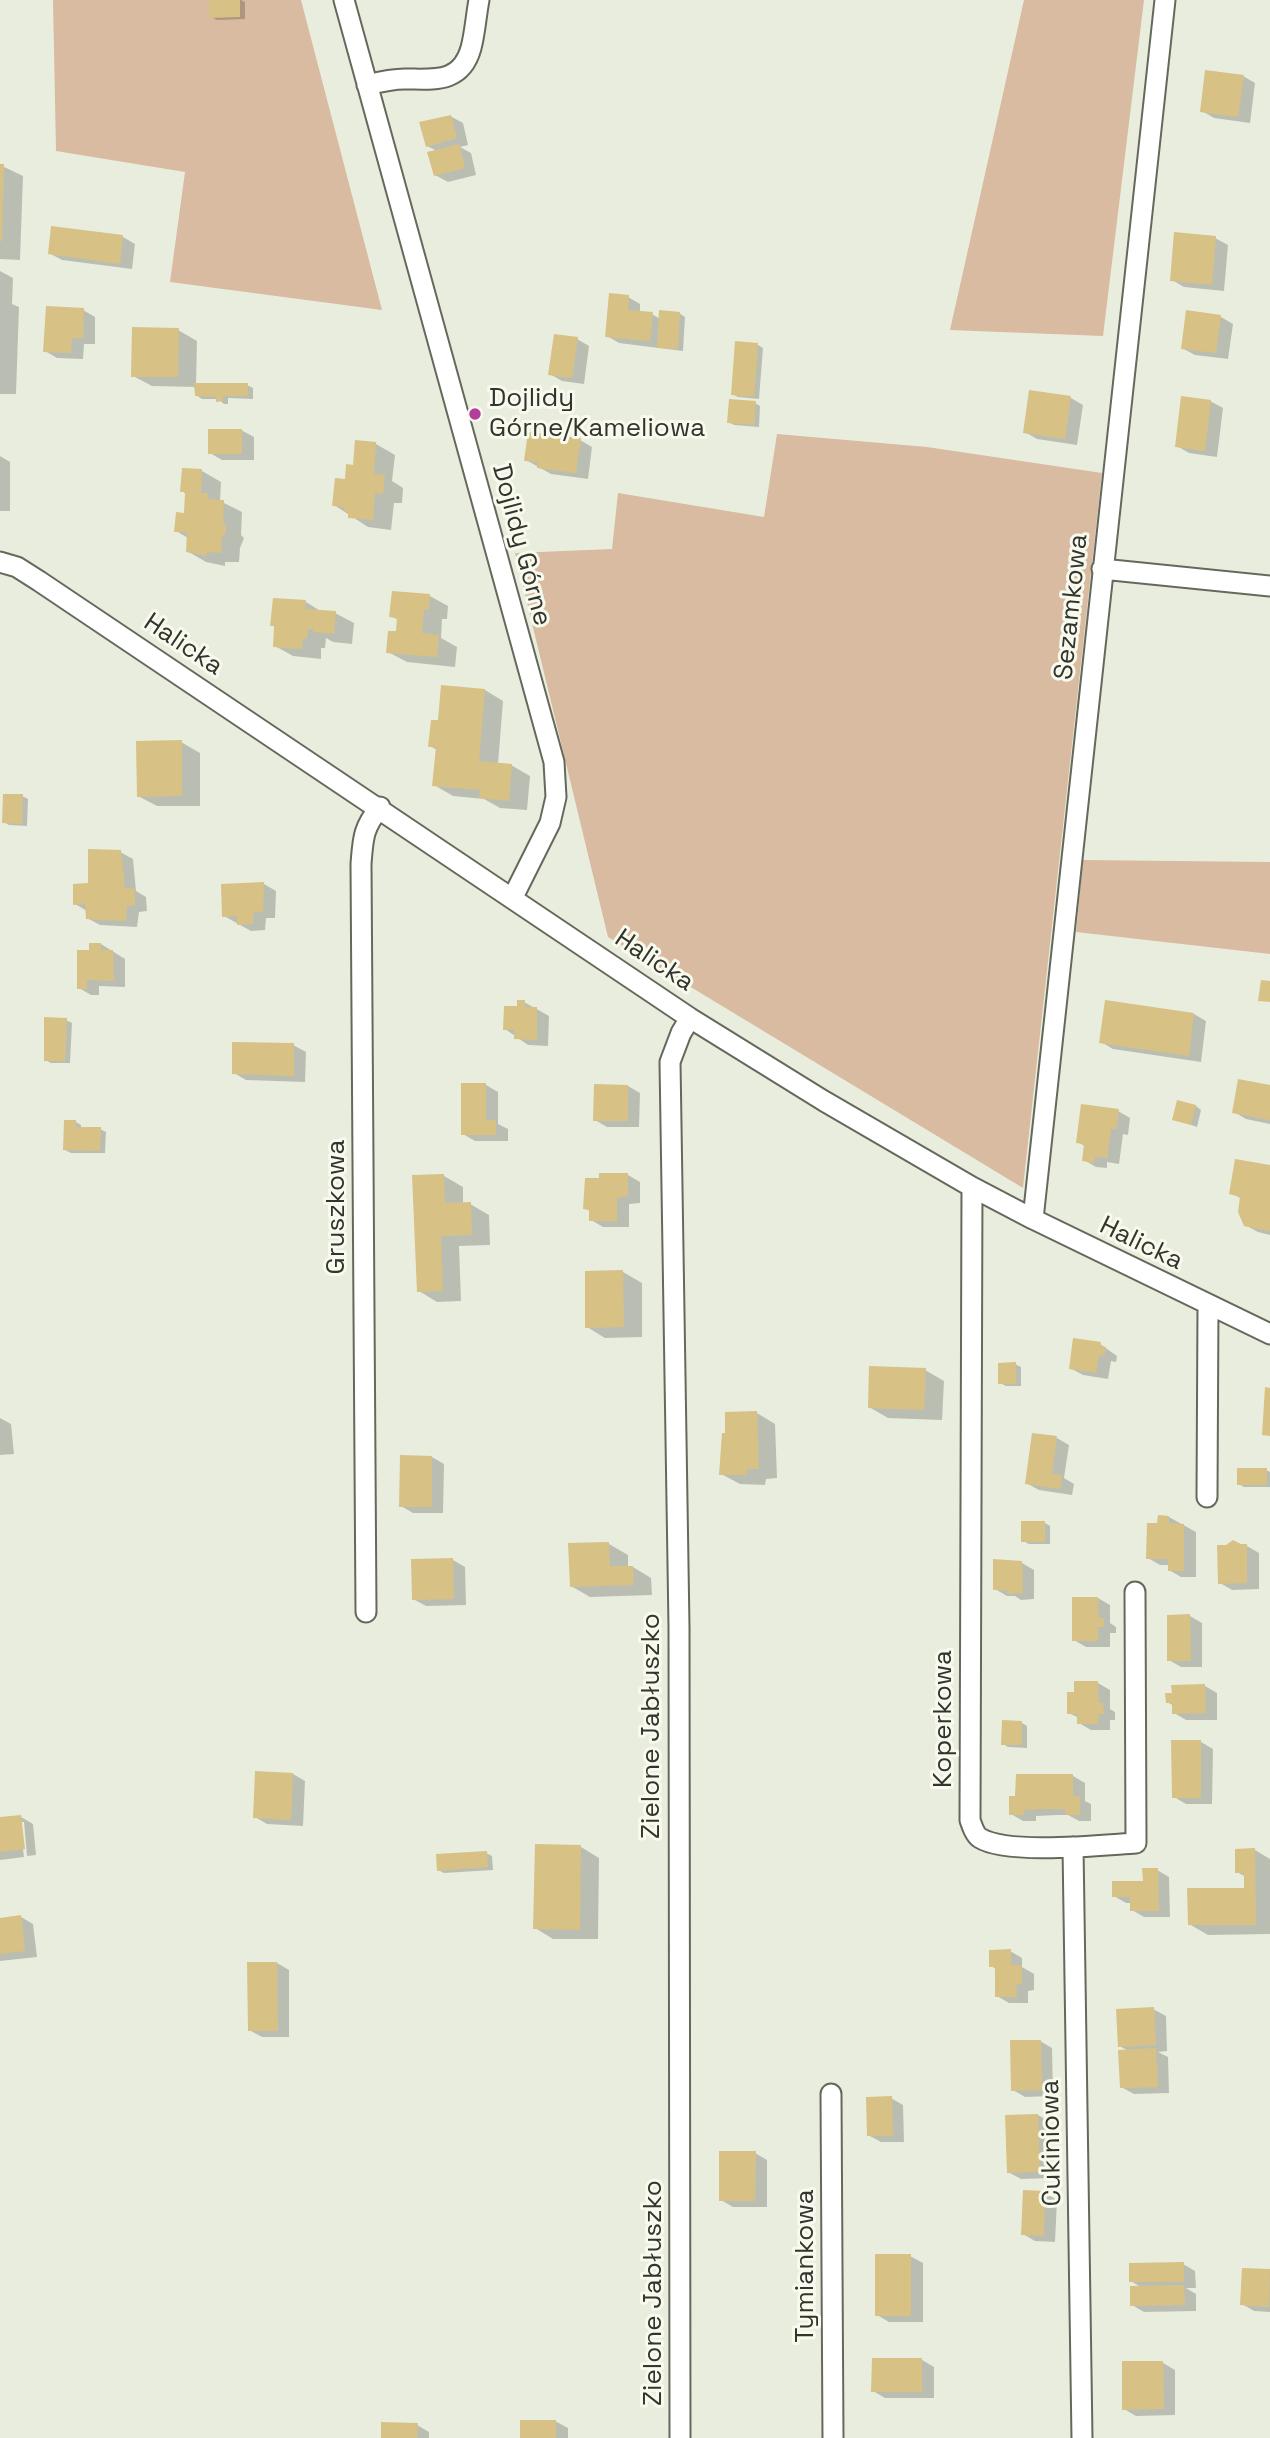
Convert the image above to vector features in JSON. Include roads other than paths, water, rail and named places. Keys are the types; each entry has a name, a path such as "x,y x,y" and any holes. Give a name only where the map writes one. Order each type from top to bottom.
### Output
{"street":[{"name":"Dojlidy Górne","path":"344,0 554,762 556,796 550,823 513,897"},
{"path":"368,85 395,79 435,80 444,78 461,67 471,48 479,0"},
{"name":"Sezamkowa","path":"1033,1219 1165,0"},
{"name":"Halicka","path":"0,562 17,567 39,581 380,807 690,1018 835,1108 1033,1219 1270,1334"},
{"path":"1102,569 1270,586"},
{"name":"Gruszkowa","path":"366,1612 361,864 363,836 369,821 380,807"},
{"name":"Zielone Jabłuszko","path":"680,2438 679,1627 670,1062 690,1018"},
{"name":"Koperkowa","path":"972,1187 970,1820 977,1837 996,1846 1073,1847 1136,1843 1135,1591"},
{"path":"1207,1497 1208,1305"},
{"name":"Cukiniowa","path":"1073,1847 1082,2438"},
{"name":"Tymiankowa","path":"831,2094 833,2438"}],"place":[{"name":"Dojlidy Górne/Kameliowa","path":"475,414"}]}
